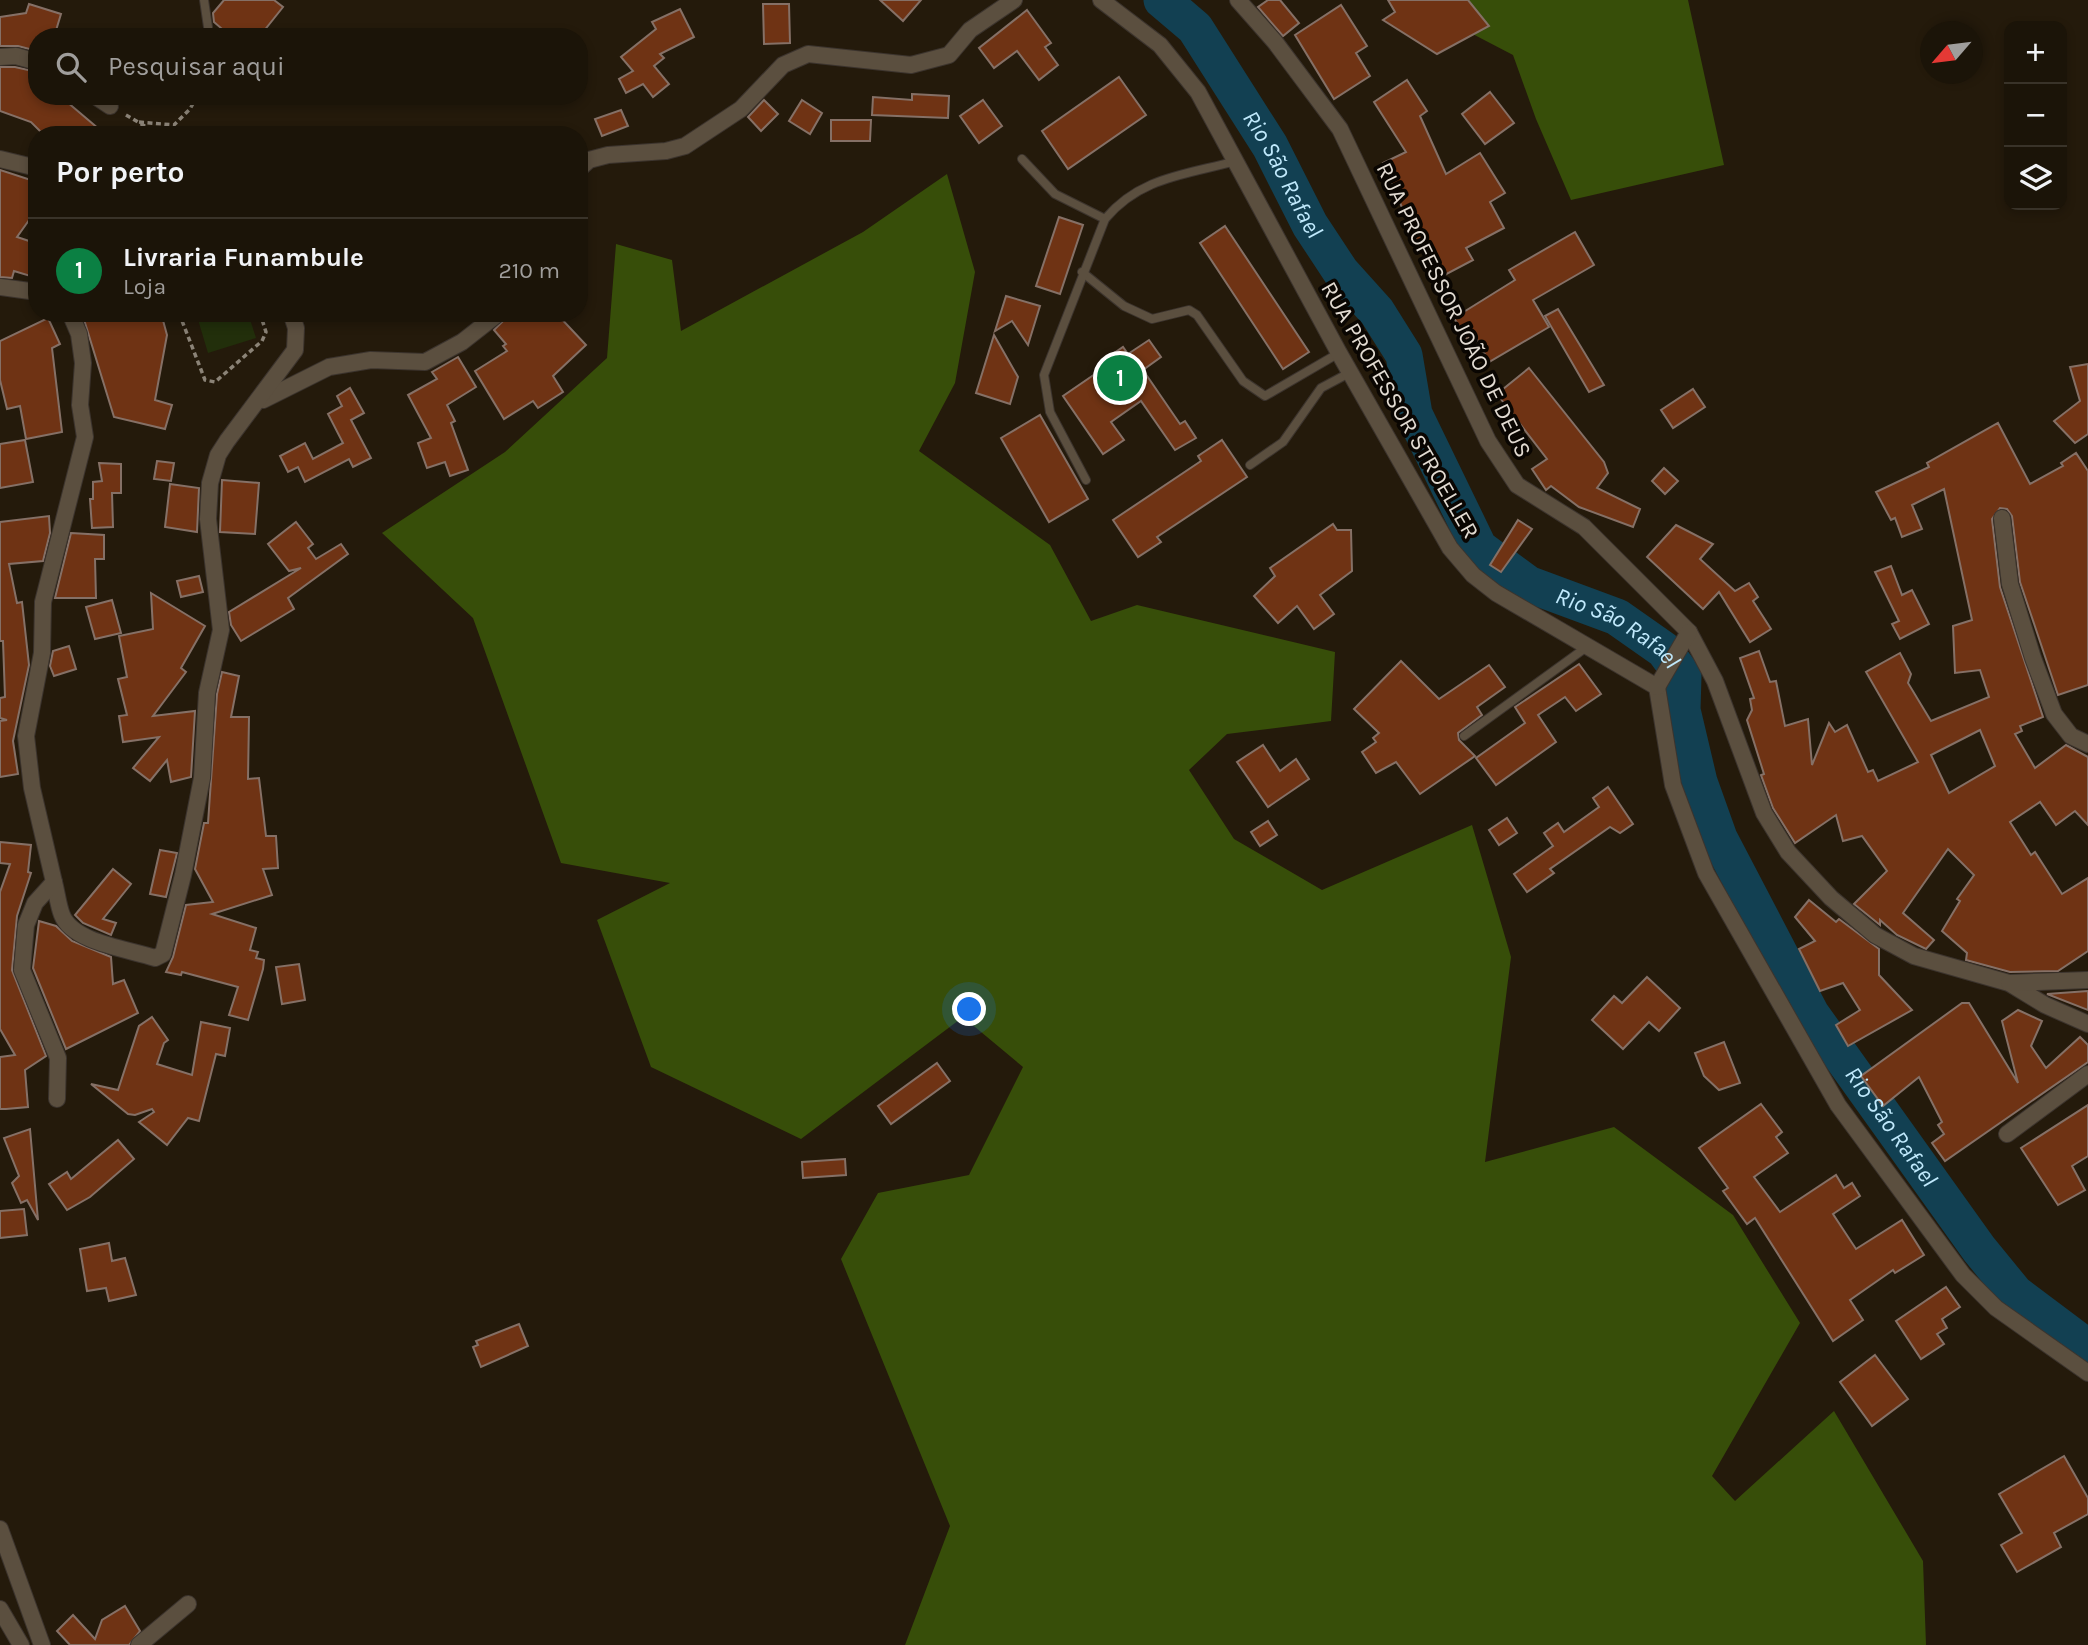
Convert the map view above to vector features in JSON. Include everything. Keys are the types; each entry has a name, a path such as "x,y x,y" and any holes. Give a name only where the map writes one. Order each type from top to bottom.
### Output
{"street":[{"path":"588,161 608,155 666,151 685,146 741,109 782,65 808,54 911,65 949,55 970,30 1014,0"},
{"name":"RUA PROFESSOR STROELLER","path":"1101,0 1175,60 1198,92 1339,353 1450,548 1473,575 1496,593 1657,687"},
{"name":"RUA PROFESSOR JOÃO DE DEUS","path":"1238,0 1275,42 1340,129 1488,441 1504,468 1517,485 1531,496 1584,527 1689,632 1715,681 1764,813 1788,852 1831,898 1875,935 1914,956 2009,983 2045,1005 2088,1024"},
{"path":"0,57 16,56 28,59"},
{"path":"0,159 28,167"},
{"path":"0,287 28,291"},
{"path":"74,322 79,334 83,363 80,405 85,437 43,602 42,653 26,736 33,788 54,882 62,914 70,928 97,943 124,947 155,958 163,954 183,875 202,778 207,693 221,631 208,519 210,484 218,455 295,350 294,322"},
{"path":"258,403 329,367 371,360 425,362 462,342 488,322"},
{"path":"2002,518 2010,584 2033,658 2062,726 2071,736 2088,744"},
{"path":"1689,632 1657,687 1673,785 1706,873 1838,1105 1963,1275 1996,1308 2088,1373"},
{"path":"54,882 35,903 26,925 22,970 58,1058 57,1099"},
{"path":"2009,983 2088,981"},
{"path":"2007,1134 2088,1074"},
{"path":"2,1538 42,1645"},
{"path":"139,1645 188,1604"},
{"path":"0,1609 21,1645"}],"lane":[{"path":"204,0 208,27"},
{"path":"1022,159 1055,194 1105,219"},
{"path":"1086,480 1050,412 1044,374 1105,219 1120,201 1142,186 1236,161"},
{"path":"1082,272 1124,306 1152,318 1189,310 1197,315 1243,381 1265,396 1339,353"},
{"path":"1250,465 1283,442 1321,387 1351,372"},
{"path":"1464,736 1588,646"}],"path":[{"path":"139,122 174,125 192,105"},
{"path":"110,106 145,126"},
{"path":"182,322 205,380 215,382 262,341 266,332 263,322"}],"green space":[{"path":"1460,0 1688,0 1724,165 1571,200 1536,119 1513,55 1440,17"},
{"path":"947,174 975,272 955,383 919,451 1050,545 1091,621 1137,605 1335,652 1331,721 1227,734 1189,770 1234,839 1322,890 1472,825 1511,957 1485,1162 1614,1127 1733,1215 1800,1323 1712,1476 1735,1501 1834,1411 1923,1561 1926,1645 905,1645 950,1526 841,1259 878,1193 969,1175 1023,1067 963,1017 801,1139 651,1067 597,920 670,883 561,863 473,618 382,533 505,452 607,358 616,244 672,260 681,331 863,232"},
{"path":"199,322 251,322 256,338 208,353"}],"building":[{"path":"224,0 274,0 283,7 266,28 221,28 214,22 213,13"},
{"path":"880,0 921,0 903,21"},
{"path":"1268,0 1280,0 1299,23 1283,36 1258,7"},
{"path":"1388,0 1468,0 1489,26 1437,54 1383,20 1395,12"},
{"path":"29,4 61,14 57,28 28,28 28,49 0,46 0,17 26,13"},
{"path":"763,4 789,4 790,43 764,44"},
{"path":"1341,5 1367,46 1356,53 1370,76 1334,99 1295,35"},
{"path":"680,9 694,37 660,54 664,58 654,66 669,84 653,97 643,84 626,93 619,79 633,71 621,57 656,29 652,22"},
{"path":"1027,10 1051,43 1045,47 1058,65 1039,80 1017,51 994,68 979,48"},
{"path":"0,67 15,67 28,70 28,105 71,105 95,126 35,126 31,122 0,111"},
{"path":"1119,77 1146,115 1068,169 1042,131"},
{"path":"1407,80 1427,111 1420,116 1446,174 1480,153 1505,193 1490,202 1504,228 1466,248 1473,260 1439,278 1415,238 1383,163 1406,152 1374,102"},
{"path":"1490,92 1514,123 1485,144 1462,114"},
{"path":"912,94 949,96 948,118 872,115 873,97 912,100"},
{"path":"764,100 778,114 761,131 748,117"},
{"path":"802,100 822,113 810,134 789,121"},
{"path":"983,100 1002,126 979,143 960,116"},
{"path":"621,110 628,126 602,136 595,119"},
{"path":"831,120 871,120 870,141 831,141"},
{"path":"0,170 28,179 28,222 17,237 28,241 28,275 14,271 12,278 0,277"},
{"path":"1059,217 1083,225 1060,294 1036,286"},
{"path":"1225,226 1309,352 1283,369 1200,243"},
{"path":"1575,232 1594,265 1533,300 1549,327 1489,362 1474,334 1467,339 1454,318 1515,280 1509,270"},
{"path":"1006,296 1040,306 1028,345 1012,321 995,331"},
{"path":"1558,309 1604,385 1589,392 1545,316"},
{"path":"40,322 50,322 60,344 52,348 62,432 26,439 20,406 7,409 0,380 0,341"},
{"path":"85,322 163,322 167,335 155,400 172,405 165,429 114,417"},
{"path":"502,322 564,322 586,345 553,376 563,392 538,408 533,401 504,419 475,371 507,351 503,346 506,344 494,330"},
{"path":"994,335 1018,377 1010,404 976,393"},
{"path":"1149,340 1161,357 1143,370 1180,424 1185,421 1196,438 1175,450 1141,401 1111,422 1124,440 1103,454 1063,396 1111,363 1107,358 1123,347 1128,354"},
{"path":"458,357 476,387 447,405 455,421 451,423 468,470 450,476 445,462 427,468 418,443 431,438 408,395 437,379 432,372"},
{"path":"2088,364 2088,434 2075,443 2054,421 2080,401 2070,367"},
{"path":"1529,368 1604,462 1608,473 1597,488 1640,509 1633,527 1579,507 1551,486 1546,490 1532,469 1547,459 1497,394"},
{"path":"350,388 364,413 351,420 371,458 353,467 349,459 305,482 298,467 288,472 280,456 305,443 313,459 343,443 328,414 342,406 337,396"},
{"path":"1693,389 1705,407 1673,428 1661,410"},
{"path":"1040,415 1088,499 1049,522 1001,438"},
{"path":"1998,423 2030,484 2063,466 2061,463 2076,453 2088,471 2088,685 2058,695 2020,582 2012,516 2007,509 2000,508 1992,519 2000,587 2043,717 2020,726 2022,731 2015,734 2035,768 2066,745 2088,757 2088,825 2075,811 2056,825 2040,802 2010,822 2031,855 2035,852 2062,894 2088,878 2088,951 2058,971 2010,972 1966,960 1967,953 1942,931 1960,901 1957,899 1974,875 1948,849 1903,913 1934,940 1926,949 1897,935 1880,920 1880,925 1854,904 1887,871 1862,836 1843,841 1836,815 1795,843 1773,808 1761,775 1764,774 1747,720 1752,710 1750,699 1754,698 1740,658 1759,651 1770,682 1776,681 1785,726 1808,719 1812,765 1829,723 1835,732 1847,725 1868,772 1873,770 1878,781 1918,762 1866,672 1900,653 1911,674 1908,683 1931,721 1989,697 1980,670 1955,673 1953,626 1972,620 1944,489 1912,505 1922,529 1902,537 1895,518 1891,520 1876,492 1929,467 1927,463","holes":["1980,730 1995,766 1949,793 1931,755"]},
{"path":"25,440 33,482 0,488 0,444"},
{"path":"1222,440 1247,477 1157,537 1161,542 1138,557 1113,520 1201,461 1198,456"},
{"path":"157,461 174,463 171,481 154,479"},
{"path":"99,463 121,464 121,493 112,493 113,527 92,528 90,499 93,499 93,482 102,481"},
{"path":"1664,468 1678,481 1665,494 1652,481"},
{"path":"222,480 259,483 255,534 220,532"},
{"path":"170,484 199,488 197,532 165,527"},
{"path":"49,516 50,533 43,561 9,564 17,603 22,602 29,665 13,741 18,774 0,777 0,721 7,720 0,718 0,698 5,697 3,641 0,641 0,522"},
{"path":"1518,520 1532,529 1501,572 1490,565"},
{"path":"296,522 313,544 308,548 316,559 341,544 348,554 288,598 294,609 241,641 231,625 229,612 301,568 289,571 268,544"},
{"path":"1333,524 1337,530 1351,530 1352,571 1320,595 1334,614 1314,629 1297,606 1278,623 1254,596 1275,576 1270,568"},
{"path":"1676,525 1713,544 1700,559 1735,591 1749,583 1758,597 1753,601 1771,629 1750,642 1719,592 1703,609 1647,557"},
{"path":"71,533 104,535 104,559 95,559 96,598 55,598"},
{"path":"1891,566 1902,595 1912,590 1929,624 1900,639 1892,624 1899,621 1875,572"},
{"path":"199,576 203,592 181,597 177,581"},
{"path":"151,593 205,626 181,668 186,672 153,716 195,711 191,777 171,782 167,760 150,781 133,768 159,737 123,742 119,716 127,715 118,679 127,677 119,636 153,629"},
{"path":"112,600 121,633 95,639 86,607"},
{"path":"69,646 76,669 54,676 50,666 53,651"},
{"path":"1401,661 1439,699 1489,665 1505,687 1477,707 1482,715 1458,733 1459,740 1475,756 1420,794 1396,762 1376,773 1362,752 1376,742 1373,738 1379,733 1354,709"},
{"path":"1579,664 1601,694 1576,711 1565,697 1538,715 1556,742 1496,785 1476,758 1525,723 1515,707"},
{"path":"222,672 239,676 231,717 249,717 248,779 259,778 266,836 276,836 278,868 263,869 272,895 212,914 256,928 250,950 258,952 256,958 264,960 248,1020 229,1015 238,987 182,972 181,975 166,972 173,957 186,905 213,902 195,869 204,823 208,823 217,694"},
{"path":"1263,745 1280,771 1296,759 1309,779 1268,807 1237,762"},
{"path":"1608,787 1633,824 1620,833 1610,827 1550,869 1554,873 1527,892 1514,874 1553,846 1544,833 1558,823 1564,832 1599,807 1593,798"},
{"path":"1507,818 1517,833 1499,845 1489,830"},
{"path":"1268,821 1277,835 1260,846 1251,832"},
{"path":"0,842 31,845 28,872 31,873 17,916 12,970 46,1056 25,1070 28,1107 6,1109 0,1109 0,1057 15,1055 0,1029 0,892 10,864 0,863"},
{"path":"160,850 177,853 166,897 150,894"},
{"path":"113,869 131,884 103,919 116,923 111,935 83,923 75,915"},
{"path":"1809,900 1836,922 1839,919 1879,949 1879,975 1912,1010 1848,1046 1836,1025 1860,1010 1843,983 1820,991 1799,949 1815,941 1795,917"},
{"path":"39,921 56,926 72,941 111,957 113,984 124,980 138,1013 66,1049 33,968"},
{"path":"299,964 305,1000 282,1004 276,967"},
{"path":"1647,977 1680,1008 1659,1031 1649,1022 1623,1049 1592,1020 1614,996 1622,1003"},
{"path":"2088,991 2088,1010 2047,994"},
{"path":"1962,1003 1969,1003 2018,1083 2002,1021 2018,1010 2042,1021 2031,1046 2046,1068 2080,1037 2088,1045 2088,1062 1945,1161 1932,1143 1944,1134 1938,1125 1942,1122 1919,1077 1883,1106 1861,1076"},
{"path":"152,1017 168,1040 164,1043 157,1064 192,1075 201,1022 230,1028 225,1056 216,1054 199,1121 188,1118 167,1145 139,1122 154,1112 152,1109 135,1115 128,1114 91,1084 118,1090 139,1026"},
{"path":"1724,1042 1740,1083 1719,1090 1704,1076 1695,1053"},
{"path":"937,1063 950,1081 891,1124 878,1106"},
{"path":"1761,1104 1782,1132 1776,1137 1788,1153 1754,1177 1780,1212 1836,1175 1844,1188 1852,1183 1860,1196 1833,1214 1856,1249 1902,1220 1924,1255 1895,1273 1893,1270 1850,1300 1863,1320 1833,1341 1755,1218 1747,1224 1723,1191 1728,1188 1699,1148"},
{"path":"2088,1105 2088,1156 2072,1166 2085,1190 2058,1205 2021,1148"},
{"path":"30,1129 38,1220 27,1200 21,1203 12,1183 19,1176 4,1138"},
{"path":"118,1140 134,1159 90,1197 67,1210 49,1184 67,1172 71,1179"},
{"path":"845,1159 846,1175 803,1178 802,1162"},
{"path":"24,1209 27,1235 0,1238 0,1211"},
{"path":"109,1243 112,1261 125,1258 136,1295 109,1301 106,1288 87,1291 80,1249"},
{"path":"1946,1287 1960,1307 1942,1319 1947,1328 1937,1334 1944,1344 1921,1359 1896,1321"},
{"path":"519,1324 528,1346 481,1367 473,1347 478,1345 476,1341"},
{"path":"1875,1355 1908,1399 1872,1426 1840,1382"},
{"path":"2064,1456 2088,1498 2088,1514 2054,1533 2061,1547 2017,1572 2001,1545 2022,1533 1999,1494"},
{"path":"125,1606 140,1631 129,1645 70,1645 57,1631 73,1615 95,1639 102,1620"}],"waterway":[{"name":"Rio São Rafael","path":"1162,0 1195,28 1270,146 1310,225 1341,272 1377,312 1404,355 1414,414 1479,548 1528,584 1617,617 1664,650 1683,676 1682,710 1699,782 1719,838 1811,1014 1979,1249 2015,1293 2088,1348"}],"place":[{"name":"Livraria Funambule","path":"1120,378"}]}
